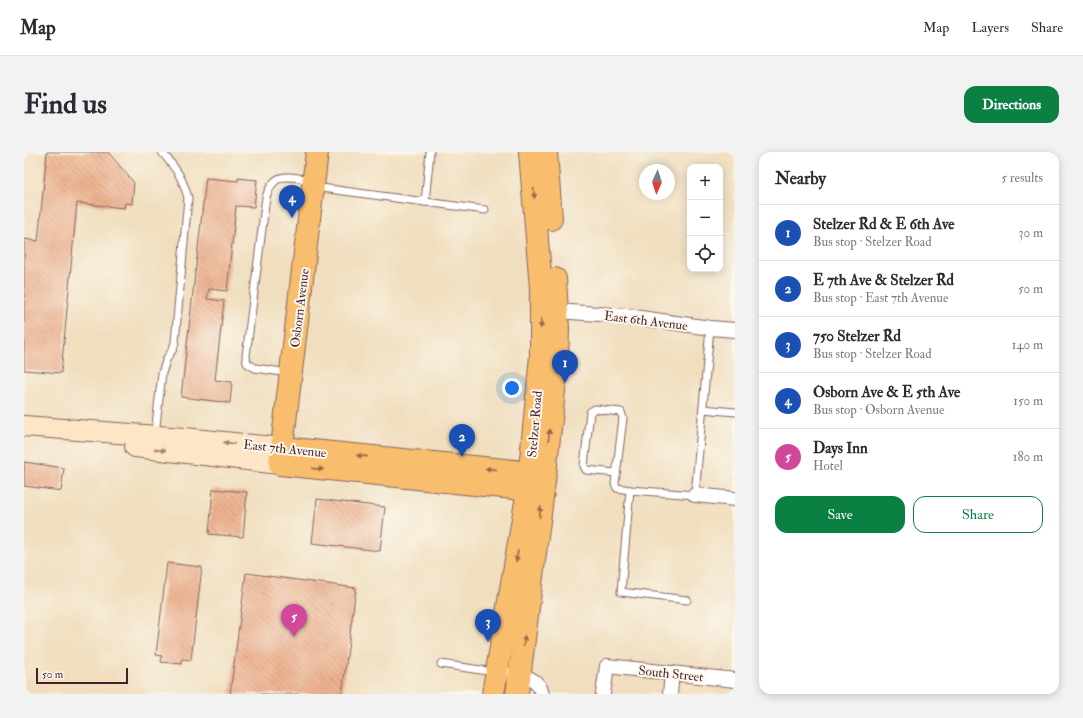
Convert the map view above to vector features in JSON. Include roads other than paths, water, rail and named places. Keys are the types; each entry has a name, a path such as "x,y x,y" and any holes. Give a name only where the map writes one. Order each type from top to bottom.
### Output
{"main road":[{"name":"Osborn Avenue","path":"281,456 317,152"},
{"name":"Stelzer Road","path":"493,694 522,531 536,482 557,363 557,311 538,154"},
{"name":"Stelzer Road","path":"518,684 536,482 541,356 542,316 539,256 538,154"},
{"name":"East 7th Avenue","path":"281,456 536,482"},
{"name":"East 7th Avenue","path":"281,456 458,482 536,482"},
{"path":"458,482 489,489 511,502 520,514 522,531"}],"street":[{"name":"East 6th Avenue","path":"557,311 626,316 710,328 735,330"},
{"name":"East 7th Avenue","path":"24,426 155,436 281,456"},
{"name":"East 7th Avenue","path":"24,432 207,456 281,456"},
{"path":"695,495 735,499"},
{"name":"South Street","path":"603,694 607,666 735,680"},
{"path":"496,672 518,684 525,676 535,682 542,691 542,694"},
{"path":"670,694 672,673"}],"lane":[{"path":"155,436 162,373 175,342 188,198 180,174 162,152"},
{"path":"425,202 430,152"},
{"path":"291,373 255,368 247,363 246,356 266,197 270,185 278,179 286,177 313,184 484,210"},
{"path":"616,473 586,470 584,466 590,412 595,409 621,412 623,418 615,484 617,488 695,495 710,328"},
{"path":"703,409 735,412"},
{"path":"630,490 620,592 686,600"},
{"path":"441,664 496,672"}],"place":[{"name":"Osborn Ave & E 5th Ave","path":"292,218"},
{"name":"Stelzer Rd & E 6th Ave","path":"565,383"},
{"name":"E 7th Ave & Stelzer Rd","path":"462,457"},
{"name":"Days Inn","path":"294,637"},
{"name":"750 Stelzer Rd","path":"488,642"}]}
